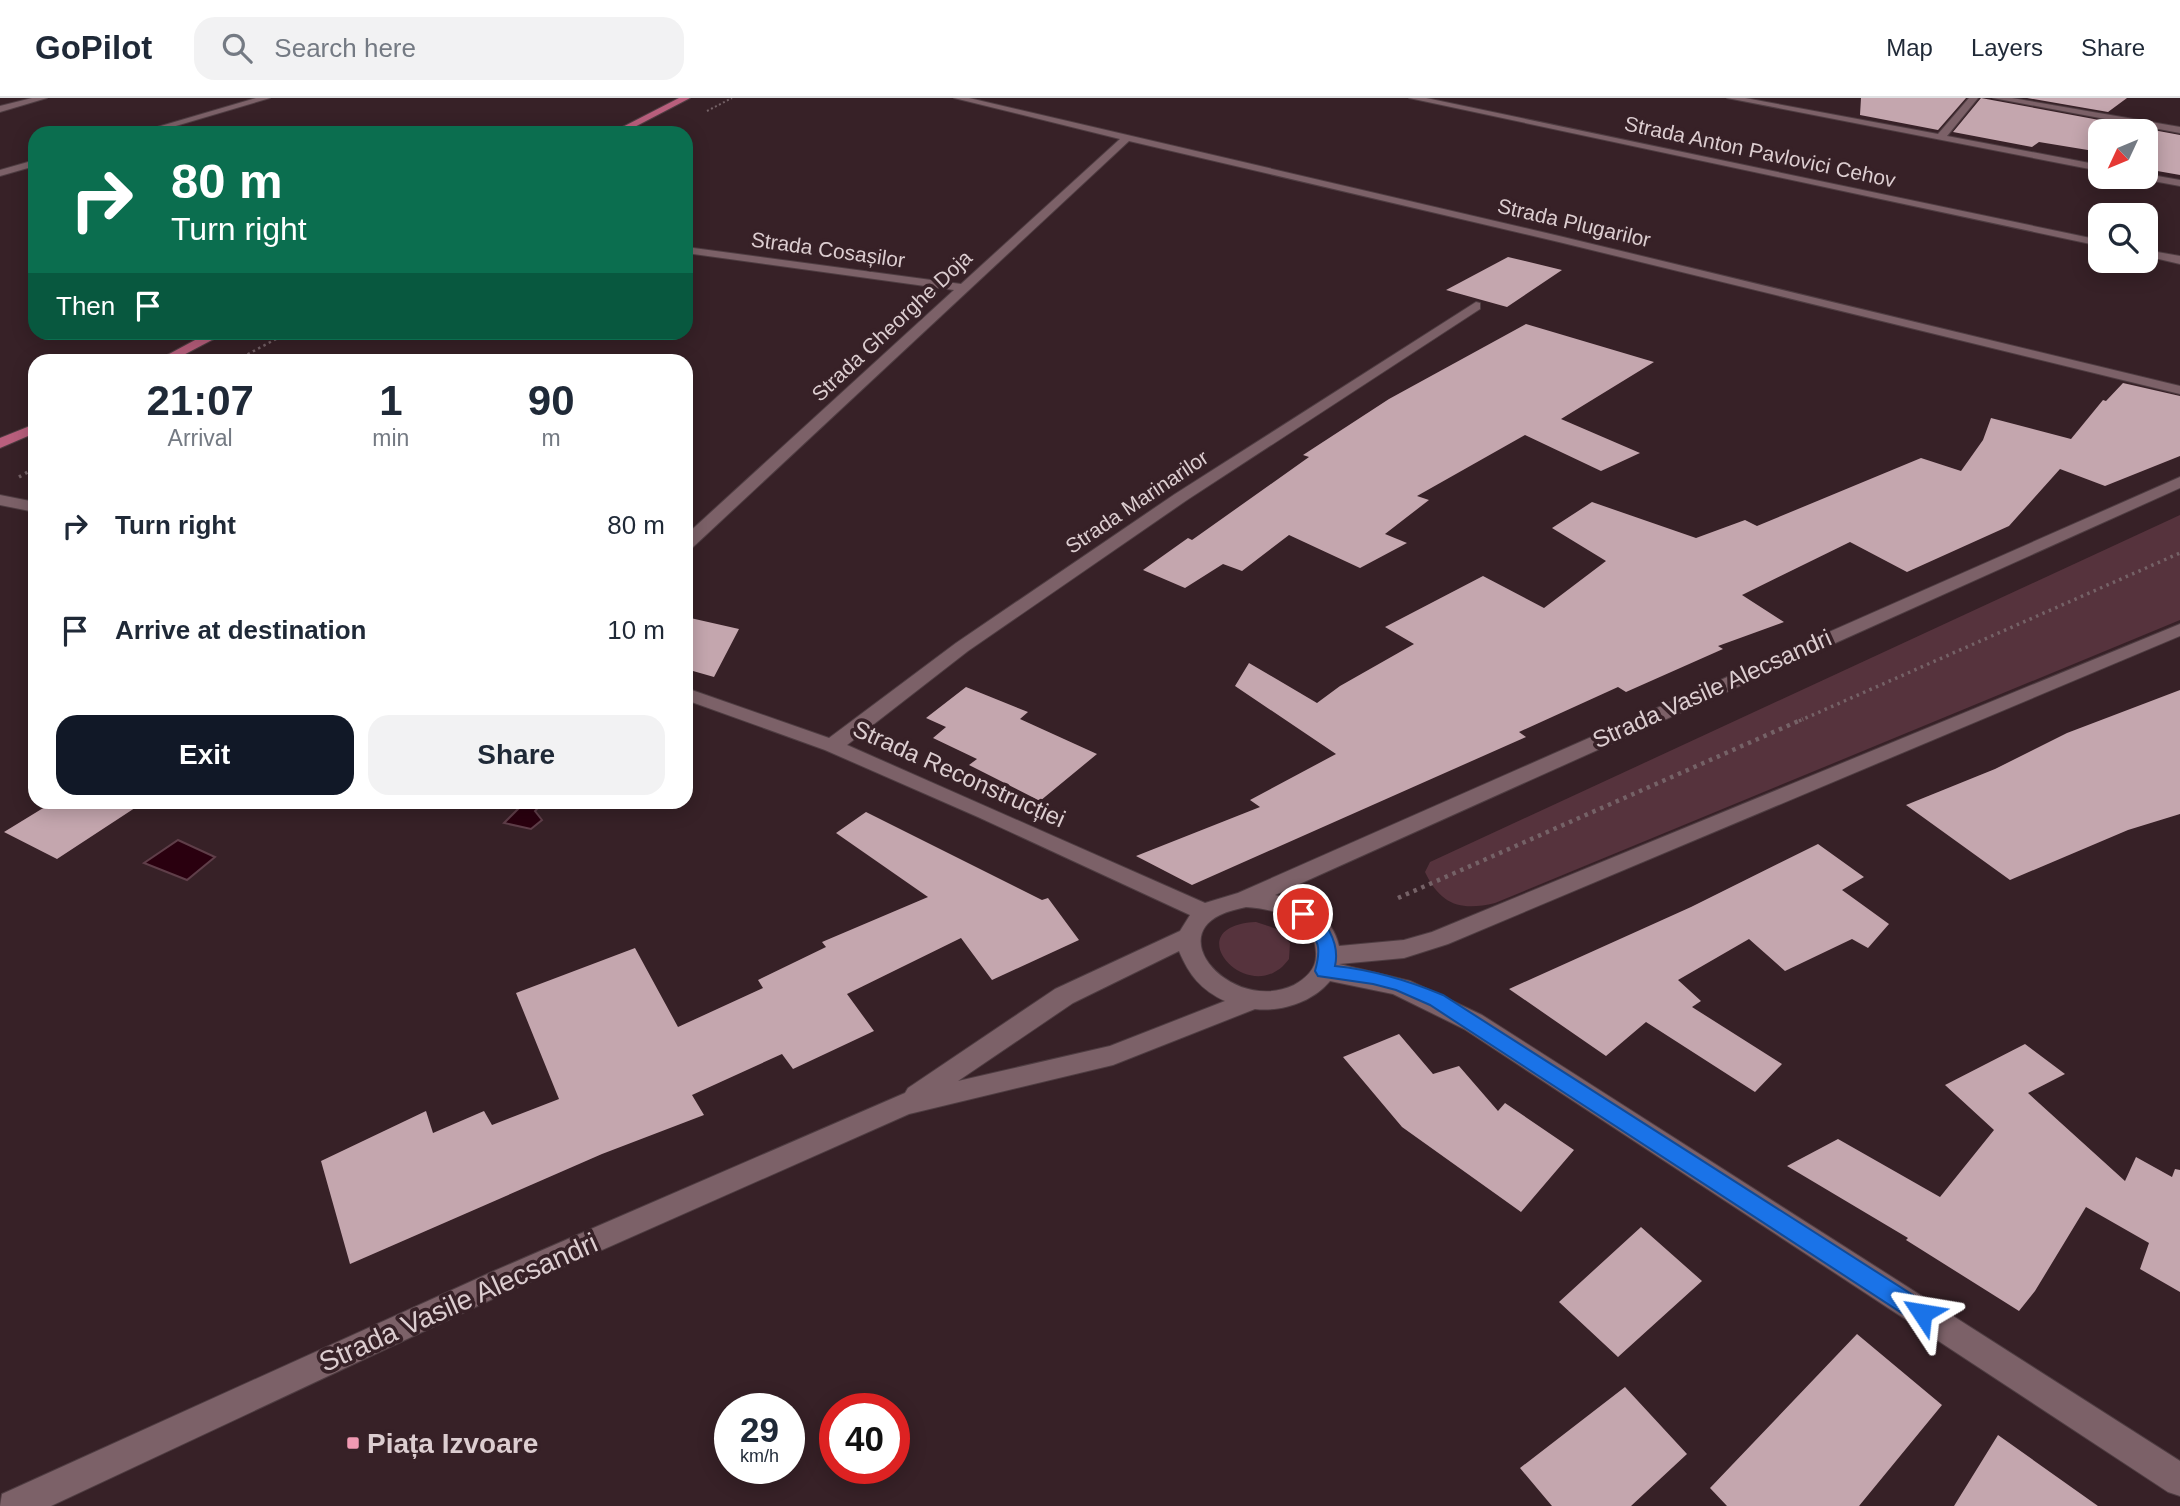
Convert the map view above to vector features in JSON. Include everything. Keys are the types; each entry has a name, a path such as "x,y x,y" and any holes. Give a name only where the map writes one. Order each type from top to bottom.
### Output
{"main road":[{"path":"630,126 686,98"},
{"path":"177,354 204,340"},
{"path":"3,446 28,432"}],"street":[{"path":"0,109 43,98"},
{"path":"167,126 266,98"},
{"name":"Strada Plugarilor","path":"958,98 1573,242 2180,390"},
{"name":"Strada Anton Pavlovici Cehov","path":"1413,98 2088,240"},
{"path":"1731,98 2088,166"},
{"path":"1940,138 1974,98"},
{"path":"1997,98 2180,130"},
{"name":"Strada Gheorghe Doja","path":"693,538 1127,138"},
{"path":"0,173 28,165"},
{"path":"2158,179 2180,183"},
{"name":"Strada Cosașilor","path":"693,251 964,288"},
{"path":"2158,255 2180,260"},
{"name":"Strada Marinarilor","path":"832,746 962,647 1169,505 1476,306"},
{"name":"Strada Vasile Alecsandri","path":"1246,899 2180,482"},
{"path":"0,500 28,506"},
{"path":"1326,963 1404,949 1440,938 2180,629"},
{"name":"Strada Reconstrucției","path":"693,696 832,746 985,812 1206,913"},
{"path":"1246,899 1286,905 1303,914 1321,933 1326,963 1314,985 1277,1000 1254,1000 1231,995 1211,984 1197,970 1189,953 1190,936 1195,923 1217,906 1246,899"},
{"name":"Strada Vasile Alecsandri","path":"14,1506 504,1280 904,1104 1064,996 1190,936"},
{"path":"1326,963 1401,985 1464,1016 2180,1480"},
{"name":"Strada Vasile Alecsandri","path":"904,1104 1113,1055 1254,1000"}],"path":[{"path":"248,354 274,340"},
{"path":"1398,898 1600,811 1933,659 2180,553"}],"shaded area":[{"path":"2180,515 2180,620 1495,903 1463,906 1454,903 1438,892 1425,872 1430,862"},
{"path":"518,809 537,809 535,811 542,820 531,829 504,823"},
{"path":"178,840 215,857 187,880 144,863"},
{"path":"1256,922 1277,929 1290,943 1289,959 1273,973 1256,976 1240,972 1227,962 1220,949 1221,937 1232,927"}],"building":[{"path":"1861,98 1966,98 1938,130 1860,115"},
{"path":"1981,98 2094,119 2088,119 2088,150 2039,142 2032,147 1953,132"},
{"path":"2027,98 2127,98 2108,112"},
{"path":"2158,131 2180,135 2180,175 2158,171"},
{"path":"1508,257 1562,270 1507,307 1446,290"},
{"path":"1526,324 1654,362 1561,419 1640,453 1601,471 1525,435 1417,496 1429,500 1385,534 1407,543 1360,568 1289,535 1242,571 1223,564 1185,588 1143,570 1188,538 1192,540 1309,457 1303,455 1389,399"},
{"path":"2123,383 2180,396 2180,456 2105,486 2060,469 2009,526 1907,572 1850,542 1742,595 1784,622 1718,646 1723,649 1626,692 1618,687 1519,732 1526,737 1192,885 1136,856 1260,807 1250,800 1336,754 1235,686 1249,663 1317,703 1340,686 1414,644 1385,627 1483,576 1544,608 1606,561 1552,528 1592,502 1696,538 1745,520 1757,526 1921,458 1961,471 1983,440 1991,418 2071,439 2103,400 2106,401"},
{"path":"693,619 739,629 714,677 693,671"},
{"path":"966,687 1028,712 1020,719 1097,754 1040,801 969,765 977,759 933,738 946,727 926,718"},
{"path":"2180,690 2180,814 2128,830 2010,880 1906,805 1995,769 2067,733"},
{"path":"42,809 133,809 57,859 4,832"},
{"path":"866,812 1042,900 1048,898 1079,940 992,980 961,938 847,994 874,1031 793,1069 782,1054 692,1095 704,1115 602,1154 350,1264 321,1161 426,1111 433,1133 484,1111 492,1125 559,1099 516,993 635,948 678,1027 763,988 758,980 826,947 822,942 928,897 836,833"},
{"path":"1818,844 1864,877 1842,890 1889,924 1868,948 1852,939 1785,971 1749,939 1678,980 1701,1001 1692,1007 1782,1064 1755,1092 1646,1022 1606,1056 1509,989 1691,907"},
{"path":"1399,1034 1433,1074 1459,1066 1498,1111 1505,1103 1574,1150 1521,1212 1402,1127 1343,1057"},
{"path":"2025,1044 2065,1074 2028,1093 2125,1181 2136,1157 2172,1177 2175,1169 2180,1170 2180,1292 2140,1269 2149,1243 2086,1207 2035,1291 2019,1311 1906,1240 1908,1238 1787,1166 1838,1139 1940,1197 1994,1130 1945,1085"},
{"path":"1641,1227 1702,1281 1618,1357 1559,1302"},
{"path":"1857,1334 1942,1405 1859,1506 1727,1506 1710,1488"},
{"path":"1625,1387 1687,1454 1631,1506 1552,1506 1520,1468"},
{"path":"1998,1435 2098,1506 1954,1506"}],"place":[{"name":"Piața Izvoare","path":"353,1443"}],"route":[{"path":"1303,914 1317,926 1325,940 1328,956 1324,971 1373,977 1437,1000 1922,1313"}]}
